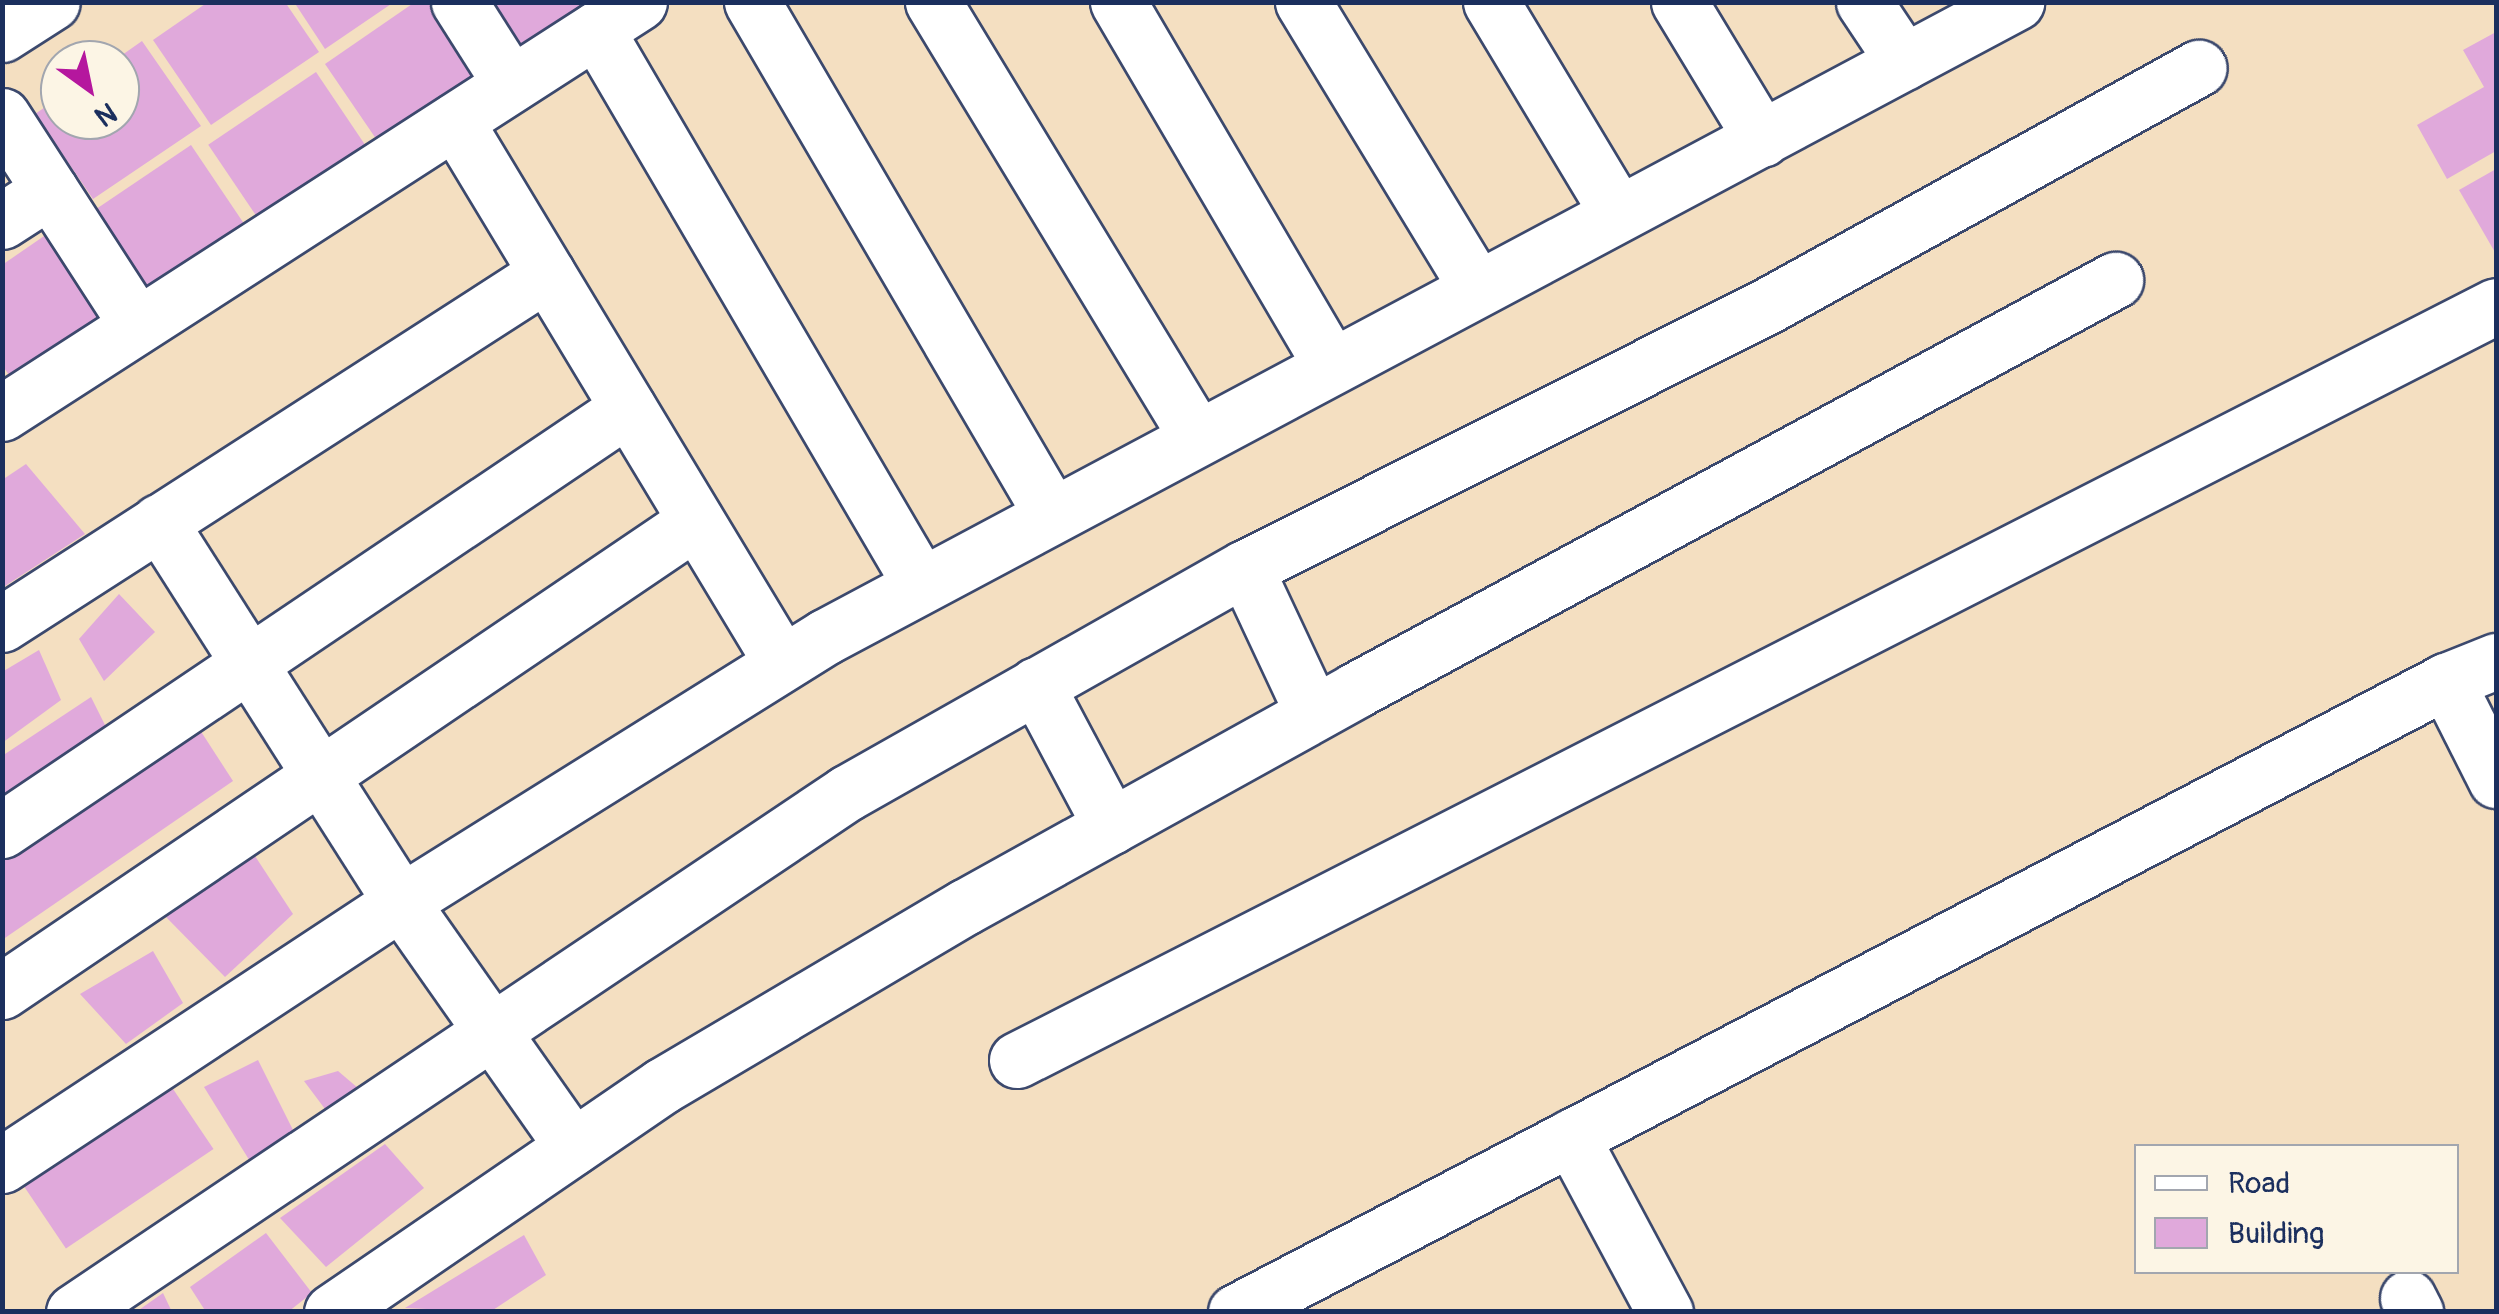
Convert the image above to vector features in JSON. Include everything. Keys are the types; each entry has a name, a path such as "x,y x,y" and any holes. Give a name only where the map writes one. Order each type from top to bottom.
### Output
{"street":[{"path":"2,34 52,2"},
{"path":"459,2 511,84"},
{"path":"752,2 1052,515"},
{"path":"933,2 1197,437"},
{"path":"1118,2 1332,365"},
{"path":"1303,2 1477,288"},
{"path":"1491,2 1617,212"},
{"path":"1678,2 1762,140"},
{"path":"1864,2 1904,62"},
{"path":"2,1165 401,902 782,663 1617,212 1762,140 2016,2"},
{"path":"2,413 136,323 618,16 921,586"},
{"path":"74,1312 846,792 1245,568 1767,306 2199,68"},
{"path":"2,116 136,323"},
{"path":"455,120 782,663"},
{"path":"2,221 50,190"},
{"path":"2,624 547,273"},
{"path":"332,1312 678,1076 1313,713 2115,280"},
{"path":"1017,1060 2496,306"},
{"path":"2,830 628,408"},
{"path":"2,991 696,520"},
{"path":"160,522 246,665 401,902 572,1147"},
{"path":"1245,568 1313,713"},
{"path":"1236,1312 2446,680 2496,662"},
{"path":"2446,680 2496,780"},
{"path":"1036,685 1111,826"},
{"path":"1571,1137 1664,1312"}],"building":[{"path":"208,2 285,2 319,52 211,125 153,40"},
{"path":"294,2 394,2 325,49"},
{"path":"415,2 440,2 490,76 383,149 325,64"},
{"path":"466,2 613,2 512,71"},
{"path":"2496,32 2496,151 2447,179 2417,125 2484,87 2463,50"},
{"path":"140,42 201,126 93,199 53,140 140,140"},
{"path":"316,72 374,157 266,230 208,145"},
{"path":"191,145 249,230 141,303 83,218"},
{"path":"2496,169 2496,254 2459,190"},
{"path":"63,223 121,309 14,382 2,365 2,265"},
{"path":"26,464 85,534 2,588 2,480"},
{"path":"119,594 155,632 104,681 79,639"},
{"path":"39,650 61,700 2,743 2,672"},
{"path":"91,697 107,729 2,800 2,756"},
{"path":"200,730 233,781 2,940 2,862"},
{"path":"253,853 293,914 225,977 162,913"},
{"path":"153,951 183,1003 126,1044 80,994"},
{"path":"258,1060 298,1140 256,1171 204,1087"},
{"path":"338,1071 365,1094 328,1113 304,1081"},
{"path":"171,1086 213,1149 66,1249 23,1186"},
{"path":"385,1144 424,1188 326,1267 280,1218"},
{"path":"266,1233 312,1293 288,1312 206,1312 190,1287"},
{"path":"524,1235 546,1275 490,1312 405,1308"},
{"path":"163,1293 172,1312 136,1312"}]}
